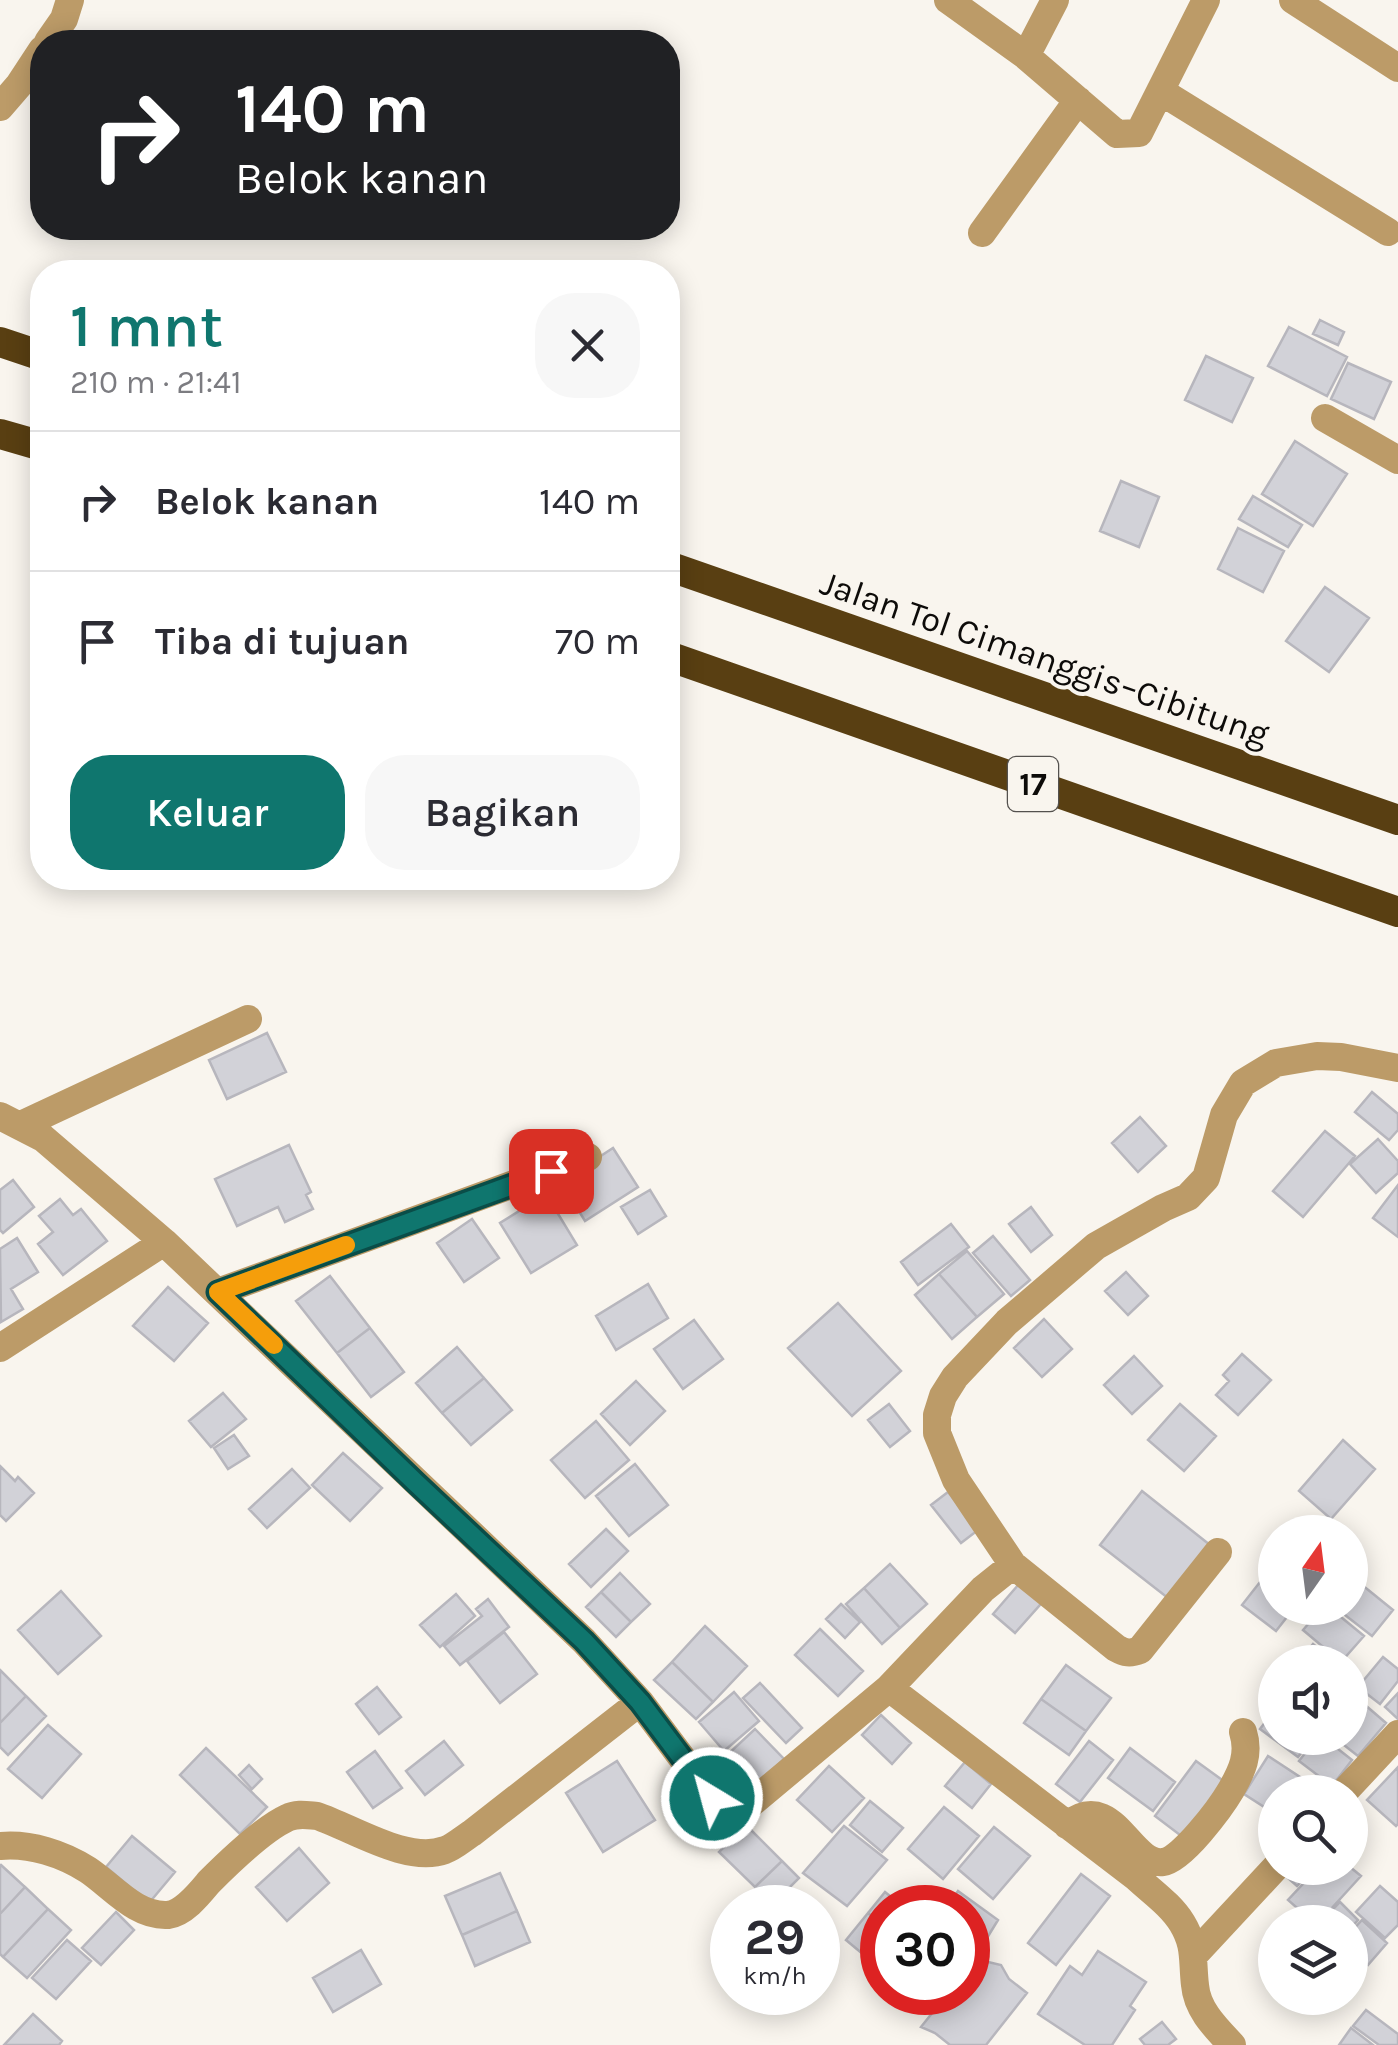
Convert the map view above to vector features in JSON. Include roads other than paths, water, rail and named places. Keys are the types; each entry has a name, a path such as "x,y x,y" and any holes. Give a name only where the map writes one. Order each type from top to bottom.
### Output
{"highway":[{"path":"0,342 30,352"},
{"path":"0,434 30,443"},
{"name":"Jalan Tol Cimanggis–Cibitung","path":"680,570 1398,820"},
{"name":"17","path":"680,660 1398,912"}],"street":[{"path":"56,30 70,0"},
{"path":"948,0 1026,56 1117,134 1138,133 1206,0"},
{"path":"1026,56 1055,0"},
{"path":"1293,0 1398,68"},
{"path":"0,107 30,68"},
{"path":"1160,91 1388,232"},
{"path":"982,233 1078,100"},
{"path":"1325,418 1398,460"},
{"path":"10,1121 248,1020"},
{"path":"1218,1552 1140,1650 1126,1653 1116,1648 1014,1564 956,1480 938,1433 936,1415 943,1396 955,1377 1007,1322 1096,1246 1188,1197 1206,1178 1224,1115 1243,1083 1276,1063 1316,1056 1398,1068"},
{"path":"10,1121 65,1155 164,1242 584,1641 640,1702 712,1798 725,1807 748,1806 889,1688 982,1589 1014,1564"},
{"path":"218,1292 588,1157"},
{"path":"0,1348 164,1242"},
{"path":"889,1688 1171,1908 1184,1925 1195,1954 1195,1987 1200,2004 1232,2045"},
{"path":"0,1846 13,1844 62,1857 92,1872 131,1904 170,1915 184,1908 222,1868 272,1828 302,1814 317,1816 406,1851 446,1850 640,1702"},
{"path":"1067,1825 1079,1816 1100,1816 1152,1861 1162,1863 1173,1858 1191,1842 1230,1792 1246,1760 1248,1745 1243,1732"},
{"path":"1360,1775 1398,1734"},
{"path":"1195,1954 1259,1885"}]}
